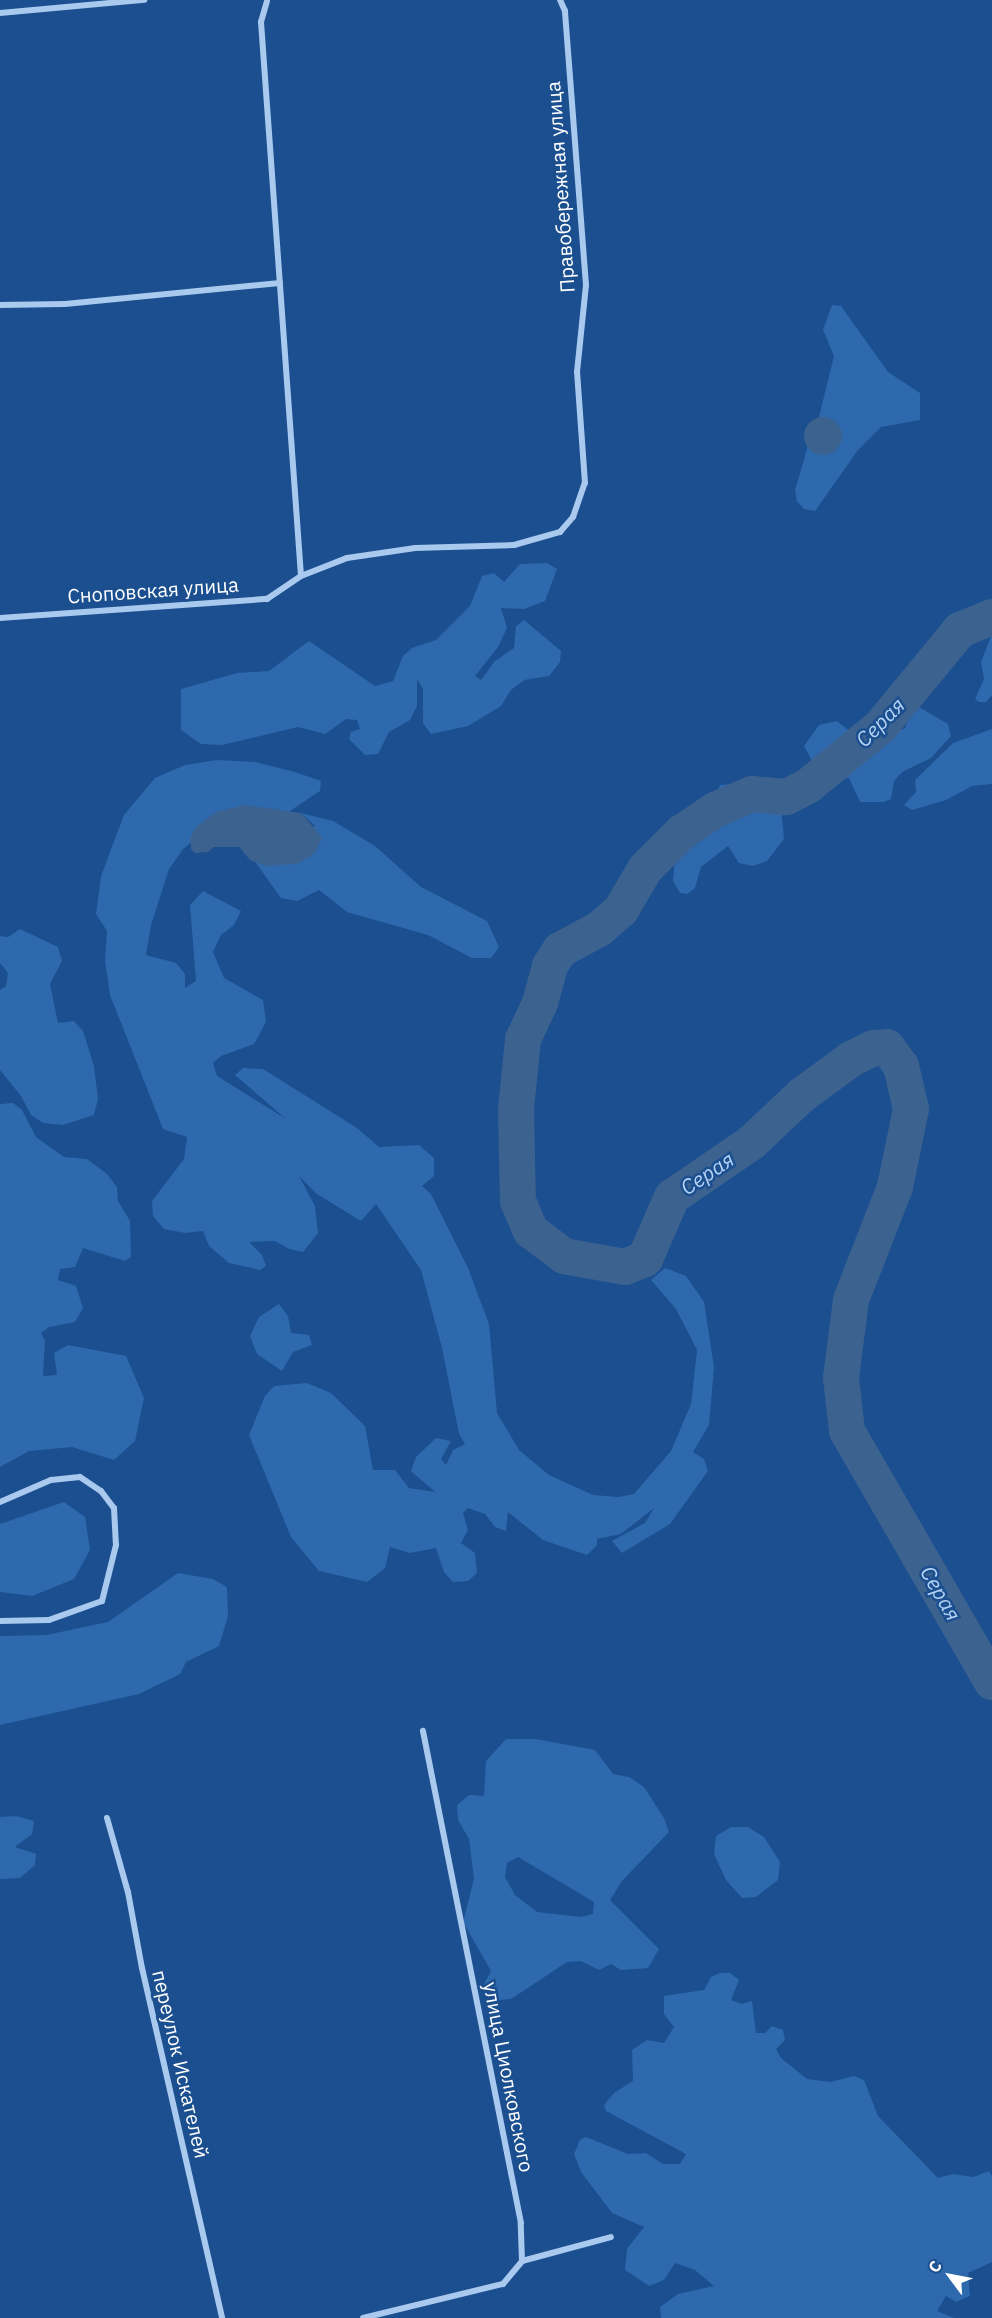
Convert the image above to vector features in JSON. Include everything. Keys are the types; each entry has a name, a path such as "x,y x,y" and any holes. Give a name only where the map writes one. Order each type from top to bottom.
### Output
{"street":[{"path":"0,13 144,0"},
{"path":"260,0 268,0 261,22 302,576"},
{"name":"Правобережная улица","path":"549,536 560,532 573,517 585,483 577,372 586,285 564,11 560,0"},
{"path":"0,305 65,304 280,283"},
{"name":"Сноповская улица","path":"0,618 267,599 302,576 347,558 416,548 514,545 549,536"},
{"path":"0,1502 51,1480 80,1477 100,1491 114,1508 116,1545 102,1601 49,1620 0,1621"},
{"name":"улица Циолковского","path":"423,1731 521,2223 522,2261"},
{"name":"переулок Искателей","path":"107,1818 128,1892 144,1979 222,2318"},
{"path":"363,2318 503,2284 522,2261 611,2237"}],"shaded area":[{"path":"832,305 841,306 888,372 920,393 920,420 881,427 858,450 815,511 804,509 797,501 795,490 808,446 810,449 833,420 819,417 834,356 823,330"},
{"path":"823,417 837,422 842,436 837,450 823,455 809,450 804,436 809,422"},
{"path":"547,563 557,569 545,601 524,609 501,608 507,628 498,647 475,676 481,680 494,662 514,648 516,626 524,620 561,651 560,662 549,676 524,680 511,690 501,706 468,726 431,734 423,723 423,689 417,679 417,706 410,720 389,732 378,754 365,755 349,739 351,732 360,729 357,720 346,719 325,734 298,727 222,745 201,744 181,730 181,689 237,673 269,671 309,641 375,686 393,681 403,656 412,648 436,640 470,606 482,576 494,573 504,582 520,564"},
{"path":"992,634 992,695 986,702 979,702 975,699 984,679 981,662"},
{"path":"919,707 948,724 951,736 931,758 902,772 894,781 891,799 884,802 860,802 849,778 832,774 832,760 819,764 812,761 804,746 819,725 837,721 847,729 875,734 891,724 898,731 905,728 912,708"},
{"path":"992,729 992,784 972,786 946,800 912,810 904,805 916,792 915,780 953,743"},
{"path":"217,760 255,762 295,772 321,781 320,791 287,813 220,819 183,849 169,869 151,925 146,955 176,963 185,974 185,988 196,981 190,905 203,891 241,911 234,925 221,935 213,952 224,978 263,1000 266,1022 254,1044 221,1056 213,1063 217,1076 286,1119 235,1075 243,1068 263,1069 357,1128 379,1147 419,1145 434,1158 434,1176 422,1186 431,1194 468,1268 489,1324 497,1413 519,1450 549,1475 593,1495 619,1497 634,1494 671,1451 691,1404 697,1350 676,1309 651,1280 665,1268 686,1276 704,1302 714,1367 709,1425 693,1452 704,1459 708,1471 670,1524 622,1553 612,1541 645,1523 654,1508 621,1534 597,1539 597,1545 587,1555 543,1540 508,1512 506,1531 495,1527 485,1514 468,1508 463,1513 468,1530 461,1543 475,1553 477,1573 468,1581 453,1582 444,1572 436,1548 410,1553 390,1547 385,1568 367,1582 319,1571 291,1537 249,1435 265,1396 274,1386 307,1383 331,1393 365,1426 373,1470 395,1470 409,1488 435,1492 411,1471 416,1457 436,1438 451,1441 441,1459 446,1465 453,1450 465,1444 459,1434 442,1348 421,1270 376,1204 361,1221 317,1194 299,1176 315,1206 318,1233 303,1252 289,1249 275,1241 249,1242 262,1255 266,1266 260,1270 229,1263 209,1246 203,1231 185,1233 164,1229 153,1216 152,1201 184,1159 187,1137 163,1129 110,995 105,960 107,931 96,914 101,876 124,815 155,778 185,765"},
{"path":"745,783 752,791 765,792 771,802 781,807 784,839 767,861 753,866 739,863 728,846 701,867 695,888 687,894 680,893 673,881 675,858 687,844 691,820 710,805 720,785"},
{"path":"246,805 301,813 322,837 315,853 297,864 266,866 250,860 239,847 214,847 208,852 195,853 191,849 190,839 196,827 216,812"},
{"path":"301,813 333,821 375,846 421,887 487,921 499,947 491,958 472,958 428,935 347,912 319,890 297,901 281,898 256,863 260,856 315,826"},
{"path":"20,929 58,947 62,961 50,984 58,1023 74,1021 83,1031 94,1066 98,1099 94,1115 63,1125 43,1123 31,1115 21,1096 0,1070 0,990 6,986 8,973 0,963 0,936 8,937"},
{"path":"13,1103 22,1110 36,1137 64,1157 87,1159 107,1174 117,1187 118,1201 130,1221 131,1257 125,1261 83,1248 75,1267 60,1269 58,1280 76,1286 83,1308 75,1322 49,1327 41,1333 45,1341 43,1376 57,1375 54,1353 68,1345 126,1356 144,1398 135,1441 114,1460 72,1447 29,1451 0,1467 0,1104"},
{"path":"279,1304 288,1316 291,1333 309,1335 312,1345 293,1352 282,1371 257,1354 250,1336 259,1317"},
{"path":"64,1502 85,1517 90,1550 74,1579 32,1596 0,1592 0,1524"},
{"path":"178,1573 213,1579 227,1587 228,1616 219,1646 186,1662 180,1674 139,1694 0,1725 0,1636 46,1635 108,1622"},
{"path":"506,1739 536,1739 595,1750 613,1774 629,1777 644,1787 664,1818 669,1832 622,1881 610,1900 659,1949 648,1968 621,1970 611,1964 599,1970 581,1961 567,1962 511,1999 491,2001 485,1994 483,1986 491,1971 463,1922 474,1879 469,1839 458,1820 457,1805 469,1795 484,1796 486,1761","holes":["518,1857 594,1902 593,1914 581,1917 537,1912 515,1895 505,1877 507,1863"]},
{"path":"16,1816 34,1821 32,1834 15,1847 36,1854 35,1865 20,1878 0,1879 0,1817"},
{"path":"731,1827 748,1827 764,1837 780,1862 778,1880 756,1897 742,1898 726,1880 714,1854 716,1836"},
{"path":"720,1973 730,1973 739,1980 731,2000 742,2004 752,2001 756,2033 765,2033 772,2026 783,2030 785,2040 776,2049 781,2058 807,2079 830,2082 854,2076 864,2080 878,2116 938,2178 953,2174 973,2177 989,2171 992,2176 992,2262 968,2273 970,2296 956,2302 946,2296 937,2311 954,2318 661,2318 660,2307 678,2294 714,2286 695,2270 675,2263 664,2280 649,2286 625,2270 627,2249 644,2227 612,2213 581,2172 574,2154 580,2140 586,2137 628,2154 646,2153 663,2164 680,2164 686,2154 606,2111 604,2105 614,2093 633,2081 632,2050 647,2040 664,2043 674,2027 664,2014 664,1996 704,1990 711,1977"}],"waterway":[{"name":"Серая","path":"992,617 960,630 880,727 808,786 786,797 752,794 715,810 682,832 645,869 621,910 599,929 560,950 550,966 540,1003 523,1039 516,1109 518,1201 531,1231 564,1256 625,1267 645,1259 672,1197 751,1143 802,1095 851,1059 874,1048 887,1047 901,1066 911,1109 895,1187 851,1300 841,1378 847,1431 992,1682"}]}
